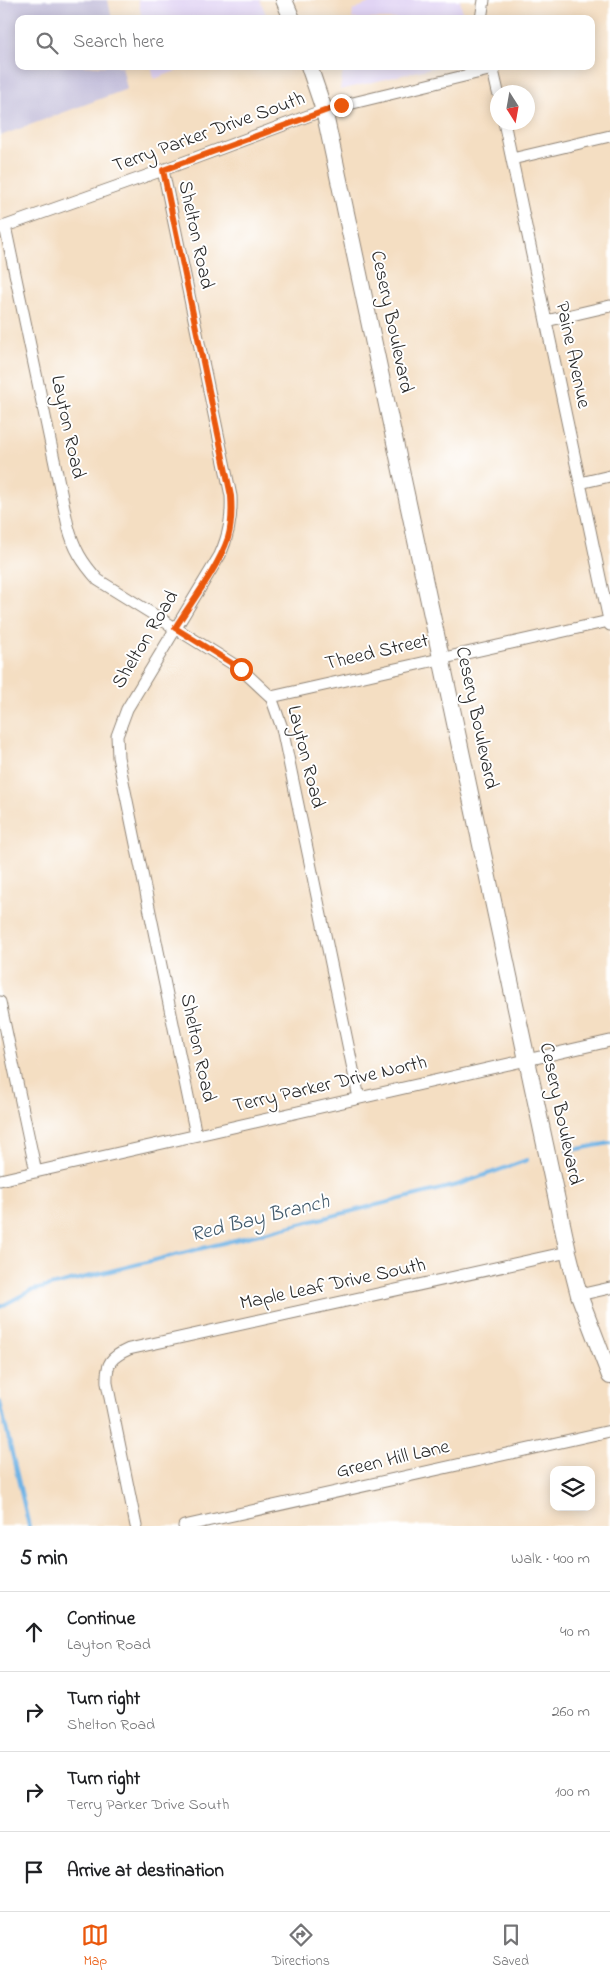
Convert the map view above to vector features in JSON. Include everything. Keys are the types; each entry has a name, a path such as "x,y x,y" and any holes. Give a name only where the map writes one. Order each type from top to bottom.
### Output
{"main road":[{"path":"284,0 290,15"},
{"name":"Cesery Boulevard","path":"310,70 324,110 568,1252 578,1295 610,1376"}],"street":[{"path":"482,15 484,0"},
{"name":"Terry Parker Drive South","path":"3,227 324,110 484,70"},
{"path":"492,70 496,85"},
{"name":"Paine Avenue","path":"506,130 610,623"},
{"path":"512,160 610,136"},
{"name":"Shelton Road","path":"163,170 231,496 232,515 228,537 220,555 127,709 117,736 118,757 196,1135"},
{"name":"Layton Road","path":"3,227 73,545 84,564 98,580 241,669 271,697 282,728 359,1098"},
{"path":"546,321 610,306"},
{"path":"580,483 610,476"},
{"name":"Theed Street","path":"271,697 442,658 610,623"},
{"path":"0,1002 36,1172"},
{"name":"Terry Parker Drive North","path":"0,1180 610,1041"},
{"name":"Maple Leaf Drive South","path":"136,1526 107,1383 106,1370 117,1354 129,1349 568,1252"},
{"path":"578,1295 610,1288"},
{"name":"Green Hill Lane","path":"184,1526 610,1432"}],"shaded area":[{"path":"0,0 108,0 111,15 15,15 15,70 123,70 127,89 0,136"},
{"path":"138,0 260,0 266,15 141,15"},
{"path":"376,0 460,0 463,15 352,15 353,10"},
{"path":"152,70 179,70 154,79"},
{"path":"343,70 422,70 340,90"}],"waterway":[{"path":"567,1151 610,1143"},
{"name":"Red Bay Branch","path":"0,1307 30,1291 457,1185 527,1160"},
{"name":"Red Bay Branch","path":"0,1402 29,1526"}],"route":[{"path":"241,669 175,628 220,555 228,537 232,515 231,496 163,170 341,105"}]}
